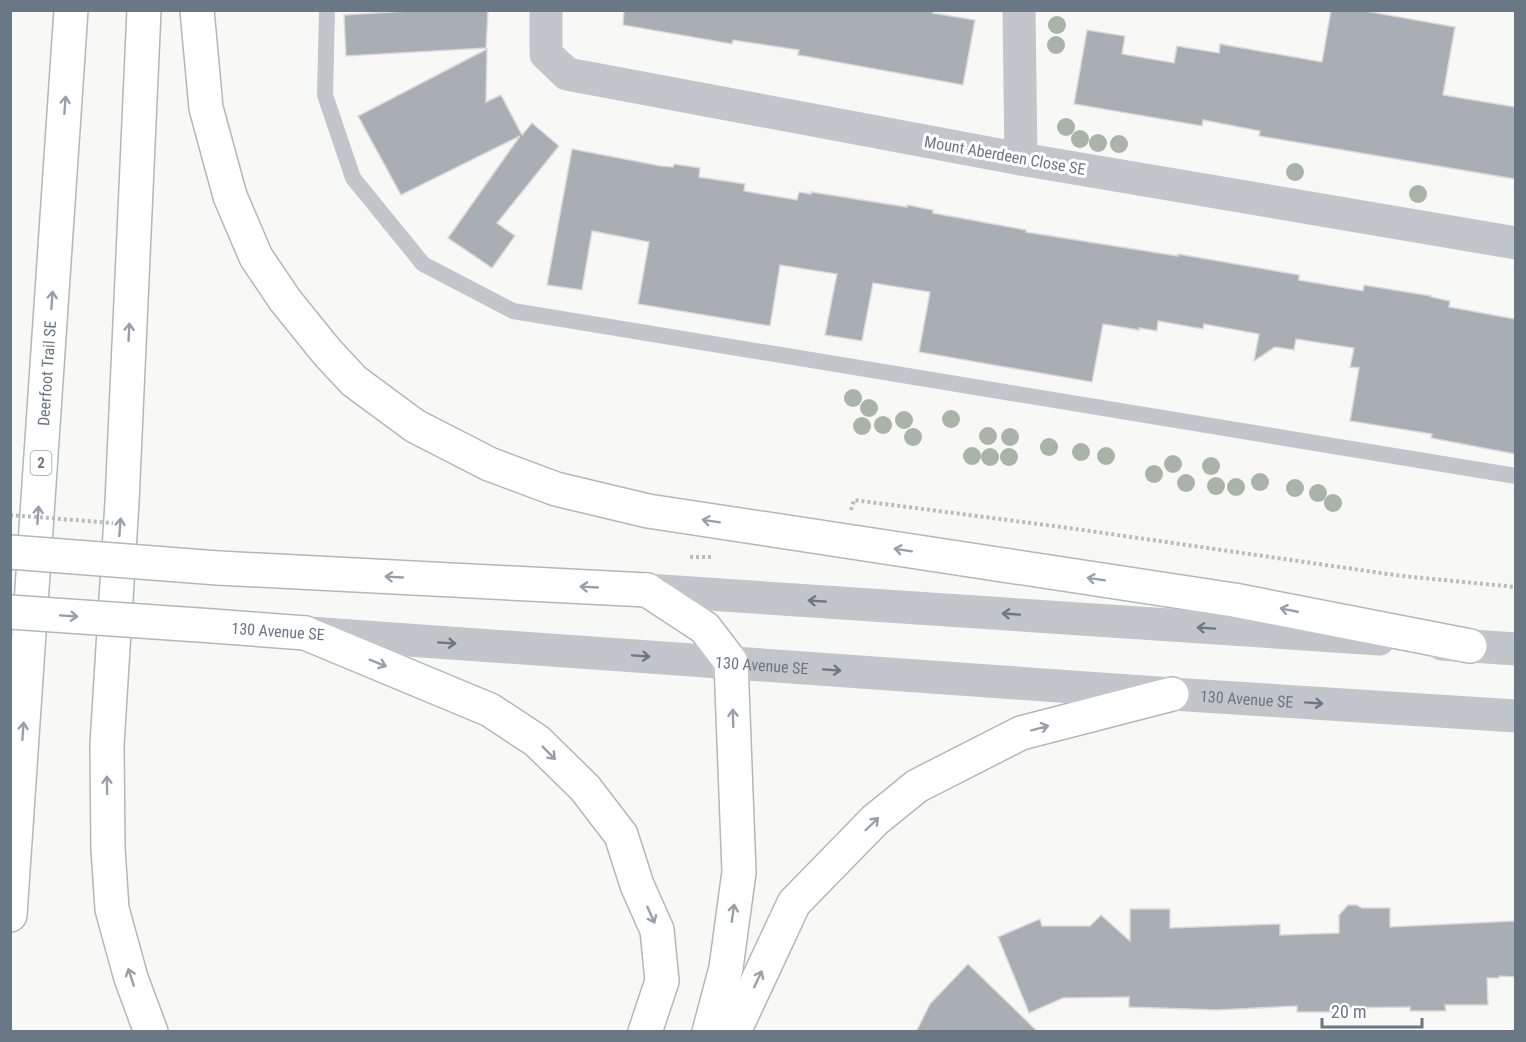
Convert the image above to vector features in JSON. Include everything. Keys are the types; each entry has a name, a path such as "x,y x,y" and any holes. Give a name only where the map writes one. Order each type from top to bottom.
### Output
{"main road":[{"name":"Deerfoot Trail SE","path":"10,915 71,10"},
{"path":"144,10 122,502 106,745 108,849 112,909 131,978 152,1032"},
{"path":"197,10 206,108 230,196 256,257 285,300 354,381 415,426 489,464 556,489 648,512 1233,600 1470,646"},
{"path":"10,552 218,568 647,590 705,628 731,662 739,872 726,968 709,1032"},
{"name":"130 Avenue SE","path":"10,612 305,633"},
{"path":"305,633 490,710 537,741 585,789 621,835 637,885 657,930 662,981 645,1032"},
{"path":"732,1032 794,903 875,820 918,786 1021,733 1172,694"}],"street":[{"name":"Mount Aberdeen Close SE","path":"546,10 546,54 567,74 1022,159 1515,243"},
{"path":"1019,10 1022,159"},
{"path":"647,590 1515,649"},
{"name":"130 Avenue SE","path":"305,633 1515,716"}],"lane":[{"path":"327,10 325,95 353,178 423,264 513,311 1515,476"}],"path":[{"path":"850,514 854,500 1070,528 1402,576 1515,587"}],"building":[{"path":"423,10 488,10 486,48 346,56 344,15"},
{"path":"624,10 933,10 933,13 975,20 963,85 798,55 799,50 733,40 732,44 623,25"},
{"path":"1331,10 1360,10 1455,27 1443,95 1515,107 1515,179 1259,136 1260,131 1203,120 1202,126 1074,104 1087,30 1125,36 1122,54 1174,63 1177,46 1219,53 1220,44 1322,62"},
{"path":"487,49 486,102 501,95 522,135 532,123 559,146 497,223 515,236 492,268 448,238 520,136 401,195 358,116"},
{"path":"572,149 661,166 673,167 674,164 700,168 699,177 745,184 744,191 797,200 799,192 811,194 811,192 907,207 907,205 933,210 933,213 1026,230 1026,232 1178,256 1178,254 1299,275 1299,280 1363,291 1364,285 1431,296 1450,301 1449,307 1515,319 1515,454 1431,438 1432,434 1350,421 1359,368 1350,367 1354,348 1296,339 1294,350 1275,347 1254,361 1259,334 1204,324 1203,329 1158,321 1157,331 1103,324 1092,382 919,352 930,292 873,283 862,341 825,335 837,274 780,265 770,326 638,304 649,242 592,231 582,290 547,285"},
{"path":"1348,905 1357,905 1362,908 1390,908 1390,927 1515,921 1515,977 1487,978 1488,1005 1445,1005 1446,1011 1410,1011 1410,1007 1333,1008 1333,1012 1297,1012 1297,1006 1218,1010 1129,1007 1129,997 1063,998 1029,1013 998,937 1040,919 1042,926 1090,926 1101,915 1130,941 1130,909 1170,909 1170,928 1280,924 1280,935 1339,933 1339,915"},
{"path":"968,964 1038,1032 916,1032 930,1004"}]}
